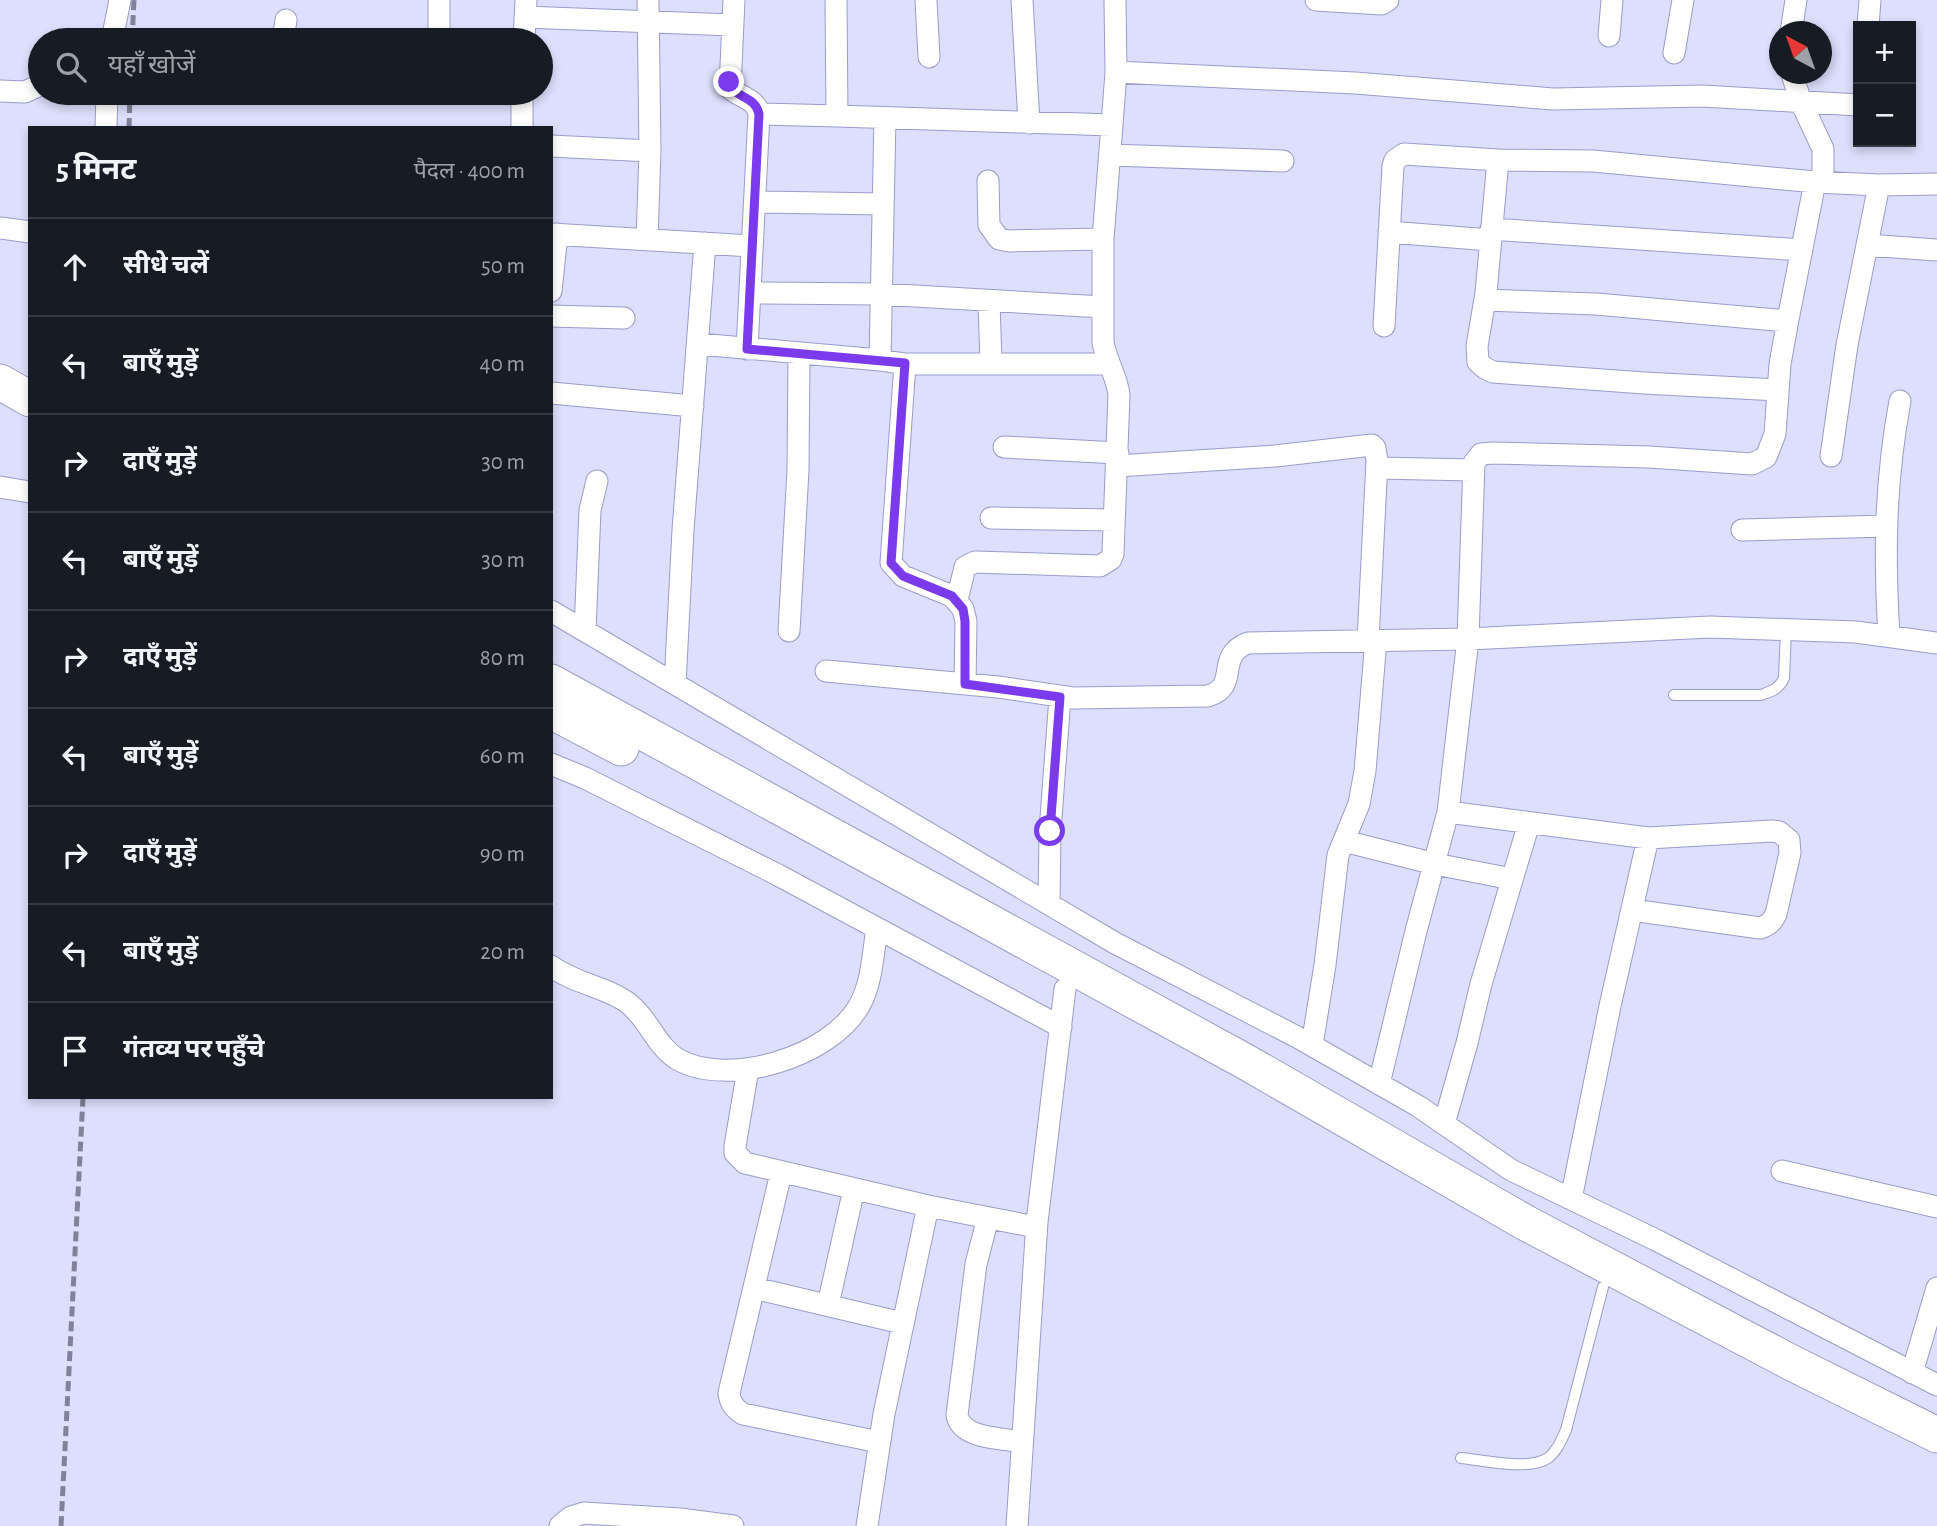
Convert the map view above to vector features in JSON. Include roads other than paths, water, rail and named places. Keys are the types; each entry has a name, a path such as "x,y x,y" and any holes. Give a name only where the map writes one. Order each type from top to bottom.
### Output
{"highway":[{"path":"0,382 28,397"},
{"path":"0,405 28,420"},
{"path":"553,683 1246,1062 1526,1223 1793,1363 1937,1434"},
{"path":"553,712 1065,989 1603,1287 1847,1415 1937,1455"}],"street":[{"path":"114,28 120,0"},
{"path":"439,0 439,28"},
{"path":"647,240 650,151 648,0"},
{"path":"734,0 730,88 753,102 758,107 759,114 747,349"},
{"path":"836,0 837,116"},
{"path":"926,0 929,57"},
{"path":"1022,0 1029,122"},
{"path":"957,600 965,567 975,562 1100,566 1111,559 1113,554 1119,396 1118,384 1103,342 1103,239 1116,72 1115,0"},
{"path":"1316,0 1382,4 1388,0"},
{"path":"1609,36 1612,0"},
{"path":"1674,53 1683,0"},
{"path":"1793,21 1796,0"},
{"path":"1868,21 1870,0"},
{"path":"524,28 525,9 647,22 732,24"},
{"path":"1116,72 1355,83 1553,99 1703,96 1853,105"},
{"path":"1379,1084 1448,811 1468,639 1474,463 1481,454 1493,453 1648,457 1752,464 1766,457 1775,435 1787,321 1819,182 1823,149 1795,84"},
{"path":"0,91 28,91"},
{"path":"106,126 107,105"},
{"path":"522,126 523,105"},
{"path":"759,114 1112,125"},
{"path":"880,360 885,118"},
{"path":"553,146 650,151"},
{"path":"1384,326 1393,166 1399,156 1412,153 1498,160 1593,161 1819,182 1937,184"},
{"path":"1110,155 1283,161"},
{"path":"1498,160 1485,300 1476,354 1478,362 1493,372 1778,390"},
{"path":"988,181 989,225 999,239 1103,239"},
{"path":"1831,456 1843,368 1879,185"},
{"path":"755,202 883,204"},
{"path":"0,228 28,232"},
{"path":"1389,232 1491,234 1802,250"},
{"path":"553,253 554,234 752,246"},
{"path":"675,684 683,530 705,243"},
{"path":"1867,245 1937,250"},
{"path":"750,293 881,294 1103,307"},
{"path":"1485,300 1596,304 1787,321"},
{"path":"989,301 991,364"},
{"path":"553,316 624,318"},
{"path":"699,344 905,363 1109,364"},
{"path":"789,631 798,470 799,354"},
{"path":"905,363 891,563 903,576 952,596 963,609 965,684"},
{"path":"553,393 693,406"},
{"path":"1889,636 1885,526 1892,441 1899,401"},
{"path":"1004,447 1117,459 1275,456 1364,444 1375,448 1377,468 1372,640 1365,771 1359,804 1343,841 1334,874 1325,965 1312,1045"},
{"path":"1377,468 1472,470"},
{"path":"585,631 590,510 597,481"},
{"path":"0,487 28,492"},
{"path":"991,518 1114,520"},
{"path":"1742,530 1885,526"},
{"path":"553,612 1115,943 1312,1045 1379,1084 1511,1170 1657,1240 1937,1385"},
{"path":"825,671 965,684 1060,697 1208,696 1222,689 1229,657 1240,646 1248,643 1468,639 1710,627 1856,632 1937,643"},
{"path":"1049,904 1050,831 1060,697"},
{"path":"553,765 633,802 1061,1027"},
{"path":"1448,811 1648,838 1779,832 1789,840 1790,853 1776,914 1766,926 1760,928 1632,910"},
{"path":"1444,1124 1467,1043 1480,984 1529,823"},
{"path":"1571,1199 1607,1017 1648,838"},
{"path":"1343,841 1512,880"},
{"path":"553,967 587,986 630,1004 675,1058 701,1067 726,1071 748,1069 811,1049 832,1037 846,1023 859,1007 864,994 877,928"},
{"path":"1017,1526 1036,1227 1065,989"},
{"path":"748,1069 735,1153 745,1163 928,1206 1036,1227"},
{"path":"1782,1171 1937,1207"},
{"path":"781,1173 729,1392 733,1405 743,1414 879,1442"},
{"path":"828,1306 854,1189"},
{"path":"867,1526 879,1442 928,1206"},
{"path":"988,1218 976,1264 957,1415 961,1426 976,1434 1021,1442"},
{"path":"754,1288 902,1323"},
{"path":"1912,1373 1937,1288"},
{"path":"560,1526 571,1517 584,1513 733,1526"}],"lane":[{"path":"1674,695 1761,695 1774,691 1784,678 1786,630"},
{"path":"1461,1458 1538,1463 1558,1448 1566,1430 1603,1287"}],"railway":[{"path":"133,28 134,0"},
{"path":"129,126 130,105"},
{"path":"61,1526 83,1099"}]}
